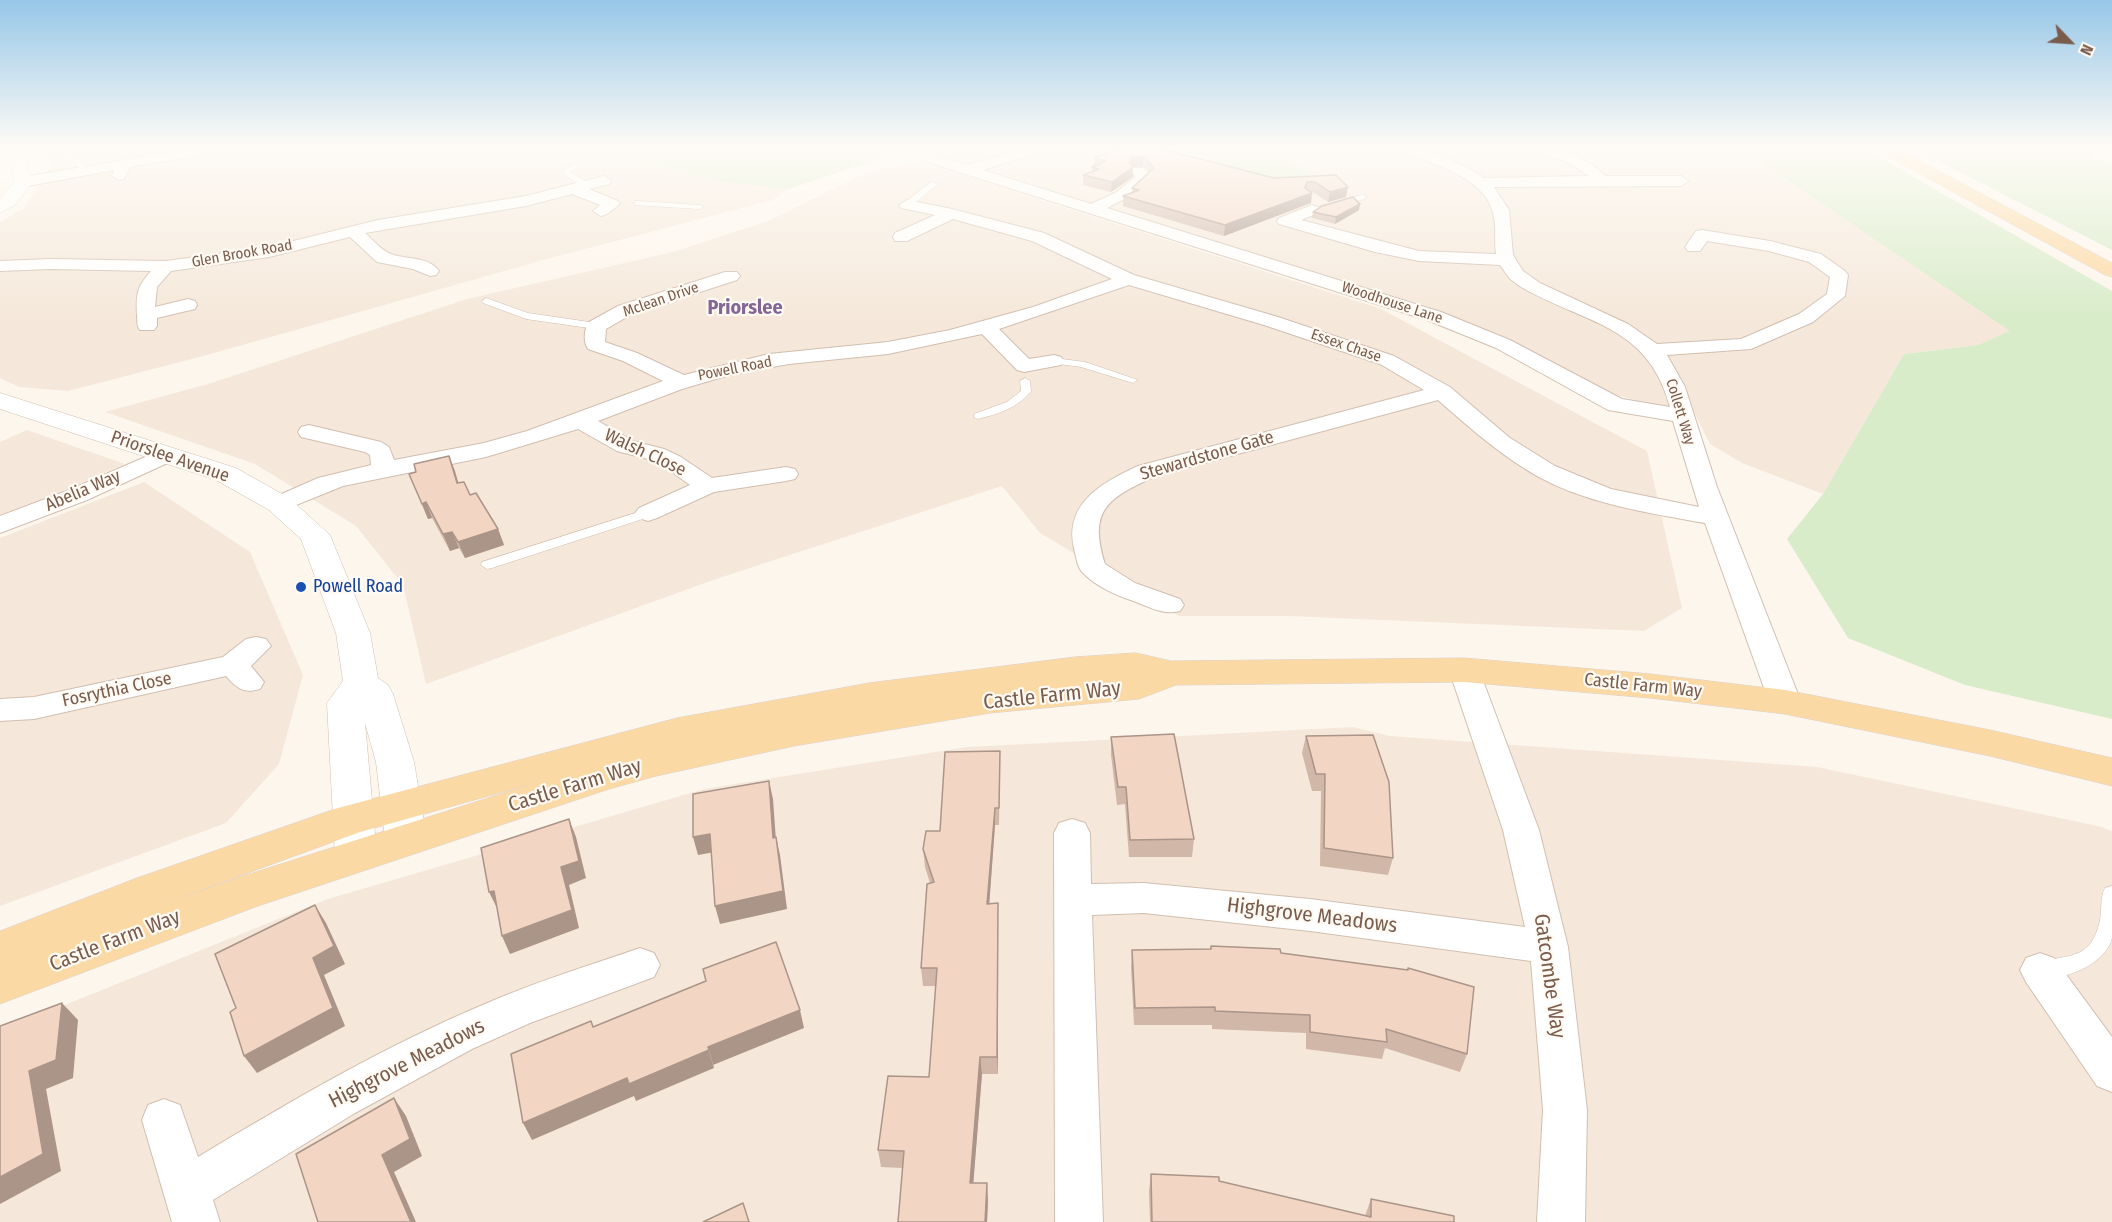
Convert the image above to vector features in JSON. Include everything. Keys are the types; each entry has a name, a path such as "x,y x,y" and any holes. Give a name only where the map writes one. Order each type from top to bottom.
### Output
{"main road":[{"path":"1990,205 2112,271"},
{"name":"Castle Farm Way","path":"0,951 152,890 354,838 404,822 710,750 794,733 990,701 1139,687 1171,673 1464,670 1650,686 1785,702 1990,743 2111,771"},
{"name":"Castle Farm Way","path":"0,984 240,894 354,838"}],"street":[{"name":"Glen Brook Road","path":"0,266 51,264 166,266 269,252 397,221 503,205"},
{"path":"605,205 607,208 625,205"},
{"name":"Essex Chase","path":"907,205 952,214 1038,237 1128,279 1271,321 1387,360 1442,392 1502,443 1546,471 1602,494 1650,506 1717,518"},
{"name":"Woodhouse Lane","path":"1076,205 1434,316 1503,344 1616,405 1683,416"},
{"path":"1091,210 1103,205"},
{"path":"1318,205 1277,218 1381,248 1419,256 1504,260 1504,225 1498,205"},
{"path":"901,237 952,214"},
{"path":"353,231 383,258 418,265 430,271"},
{"path":"1652,350 1744,345 1806,318 1836,296 1839,275 1815,258 1770,246 1702,236 1694,247"},
{"name":"Collett Way","path":"1504,260 1513,272 1532,285 1616,325 1652,350 1666,368 1694,456 1785,702"},
{"name":"Glen Brook Road","path":"166,266 155,276 146,291 144,304 147,320 188,305"},
{"name":"Mclean Drive","path":"596,326 625,310 731,276"},
{"name":"Powell Road","path":"279,504 334,481 487,450 581,421 680,381 734,367 890,348 987,328 1066,304 1128,279"},
{"path":"596,326 595,345 630,357 680,381"},
{"path":"987,328 1025,374 1054,361"},
{"name":"Stewardstone Gate","path":"1170,605 1125,589 1093,568 1085,540 1085,523 1100,500 1118,483 1147,471 1442,392"},
{"name":"Priorslee Avenue","path":"0,400 226,474 279,504 315,535 353,633 360,683"},
{"name":"Walsh Close","path":"581,421 625,446 656,454 673,462 708,486"},
{"path":"309,432 373,447 381,452 384,470"},
{"name":"Abelia Way","path":"0,525 78,495 166,455"},
{"name":"Walsh Close","path":"648,513 708,486 786,474"},
{"name":"Fosrythia Close","path":"0,710 34,708 241,674 256,646"},
{"name":"Gatcombe Way","path":"1464,670 1521,830 1549,947 1565,1110 1561,1222"},
{"path":"354,838 345,703 360,683 375,694 395,762 404,822"},
{"path":"1072,833 1079,1222"},
{"name":"Highgrove Meadows","path":"1073,900 1144,898 1310,915 1549,947"},
{"name":"Highgrove Meadows","path":"164,1120 191,1206 337,1099 419,1054 500,1016 640,965"},
{"path":"2040,970 2112,1072"}],"lane":[{"path":"669,205 699,207"},
{"path":"486,301 498,308 543,320 596,326"},
{"path":"1054,361 1082,364 1133,380"},
{"path":"978,416 1013,403 1022,397 1026,391 1025,374"},
{"path":"487,565 648,513"},
{"path":"2040,970 2076,964 2090,954 2107,934 2111,917 2111,893"}],"shaded area":[{"path":"26,205 754,205 547,259 207,355 68,391 19,387 0,378 0,222"},
{"path":"801,205 1057,205 1379,308 1647,451 1682,608 1644,631 1288,616 1179,616 1040,533 1002,486 716,579 426,684 403,585 356,526 255,464 105,412 208,384 467,299 673,252 768,221"},
{"path":"1097,205 1824,205 2011,331 1978,345 1904,354 1823,494 1742,463 1710,444 1694,412 1638,401 1595,389 1429,307"},
{"path":"27,430 125,464 0,518 0,442"},
{"path":"144,482 250,552 303,675 279,764 226,823 0,906 0,538"},
{"path":"1353,727 1390,736 1817,767 2098,826 2112,831 2112,1222 0,1222 0,1031 328,899 704,789 967,747"}],"green space":[{"path":"1824,205 1962,205 2112,291 2112,719 1965,685 1848,638 1787,539 1823,494 1904,354 1978,345 2010,331"},
{"path":"2024,205 2112,205 2112,250"}],"building":[{"path":"1155,205 1279,205 1225,225"},
{"path":"1358,205 1336,217 1313,212 1322,206"},
{"path":"449,456 457,483 464,482 470,495 476,493 498,529 458,542 452,532 443,534 426,502 422,504 409,474 416,472 414,464"},
{"path":"1174,734 1194,839 1130,840 1126,787 1118,787 1111,737"},
{"path":"1373,735 1389,782 1393,858 1324,848 1325,774 1316,774 1306,736"},
{"path":"1000,751 999,808 995,808 987,904 998,903 997,1057 980,1057 970,1183 987,1183 985,1222 898,1222 904,1151 878,1150 888,1076 929,1077 937,968 921,968 927,884 934,882 923,849 926,831 940,831 945,752"},
{"path":"769,781 773,838 776,837 783,891 715,906 710,834 693,837 693,794"},
{"path":"569,819 579,861 561,867 572,910 502,936 494,891 489,892 481,848"},
{"path":"315,905 334,946 313,958 333,1008 244,1056 230,1012 236,1008 215,954"},
{"path":"776,942 800,1010 708,1047 709,1050 629,1084 627,1078 523,1123 511,1054 591,1021 593,1027 706,981 703,969"},
{"path":"1211,946 1280,949 1281,953 1408,970 1408,968 1474,987 1467,1054 1386,1029 1387,1042 1310,1032 1310,1015 1215,1011 1215,1007 1135,1008 1132,950 1211,949"},
{"path":"62,1003 56,1060 29,1071 43,1154 0,1177 0,1026"},
{"path":"394,1098 410,1139 382,1155 411,1222 318,1222 296,1154"},
{"path":"1151,1174 1219,1177 1219,1181 1371,1217 1371,1199 1454,1216 1454,1222 1152,1222"},
{"path":"743,1203 749,1222 703,1222"}],"place":[{"name":"Powell Road","path":"301,587"}],"district":[{"name":"Priorslee","path":"745,308"}]}
